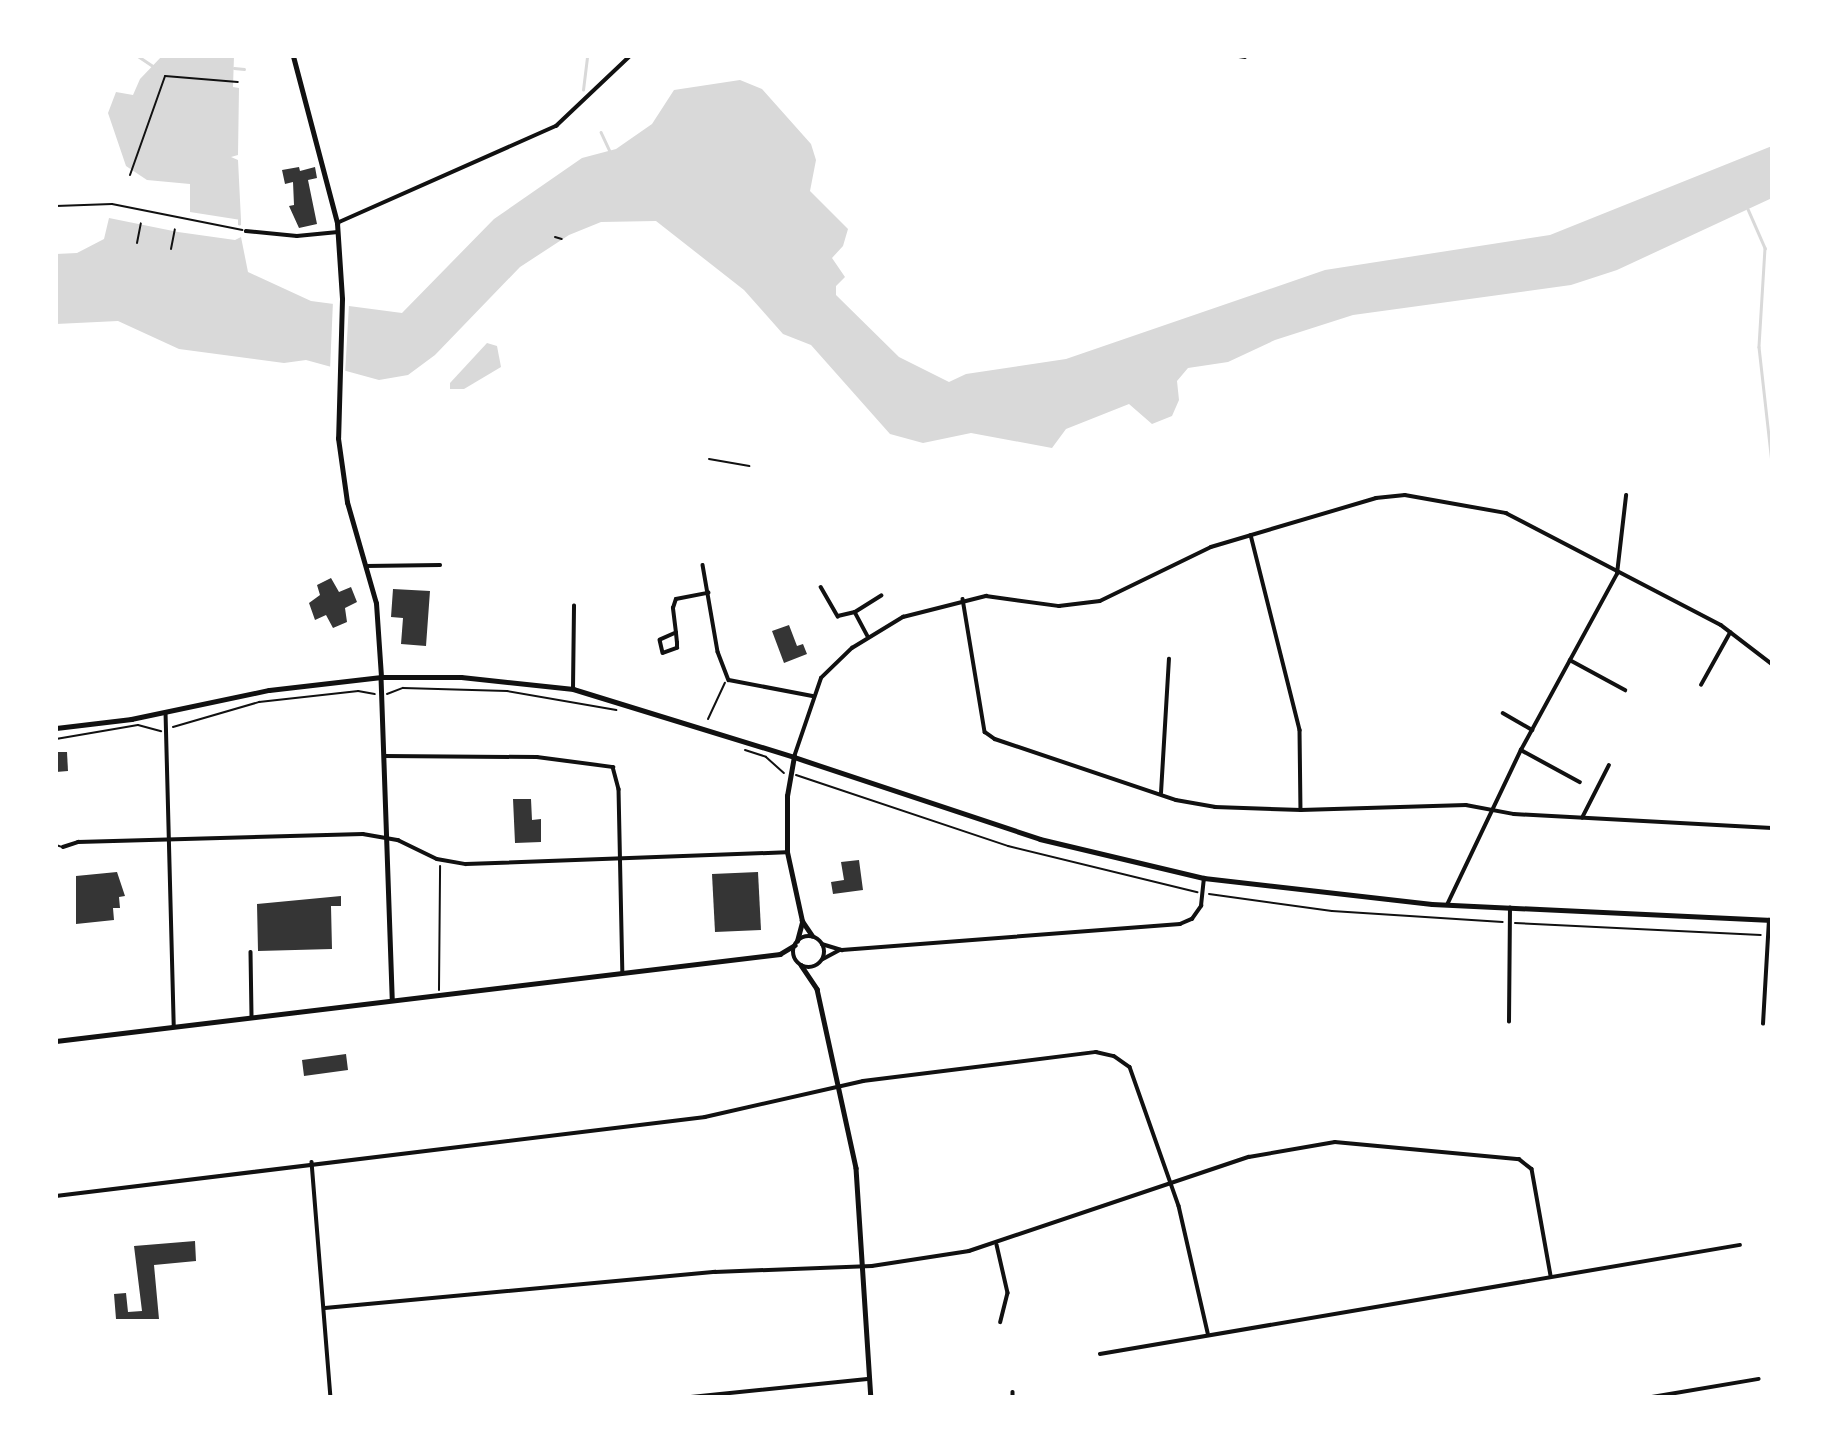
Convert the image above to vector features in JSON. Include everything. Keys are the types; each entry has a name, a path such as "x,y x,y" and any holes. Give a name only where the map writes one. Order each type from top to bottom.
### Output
{"main road":[{"path":"293,56 337,223 342,299 338,388 343,477 376,603 381,677"},
{"path":"56,729 166,712 251,693 381,677 487,678 573,689 794,757"}],"street":[{"path":"337,223 556,126 630,56"},
{"path":"1239,56 1245,57"},
{"path":"1344,56 1359,56"},
{"path":"246,231 297,236 338,232"},
{"path":"842,950 822,944 812,936 802,921 787,852 790,774 813,696 833,664 868,636 903,617 963,599 986,596 1059,606 1100,601 1211,547 1356,503 1405,495 1506,513 1730,632 1772,664"},
{"path":"1447,905 1490,810 1617,574 1626,496"},
{"path":"1251,535 1300,730 1301,810"},
{"path":"366,566 439,565"},
{"path":"703,565 718,652 729,680 813,696"},
{"path":"821,587 838,616 855,612 881,596"},
{"path":"676,633 660,640 663,653 677,648 676,599 708,593"},
{"path":"963,599 985,732 995,739 1161,794 1215,807 1301,810 1466,805 1490,810 1582,818 1772,828"},
{"path":"573,689 574,606"},
{"path":"855,612 868,636"},
{"path":"1701,685 1730,632"},
{"path":"1161,794 1169,659"},
{"path":"1570,660 1625,690"},
{"path":"381,677 393,1000"},
{"path":"166,712 174,1026"},
{"path":"1503,713 1532,730"},
{"path":"1521,750 1580,782"},
{"path":"384,756 526,757 606,763 617,774 623,973"},
{"path":"794,757 1040,839 1204,878 1447,905 1771,920 1763,1024"},
{"path":"1582,818 1609,765"},
{"path":"63,847 170,839 363,834 387,838 454,863 787,852"},
{"path":"814,981 823,959 842,950 1180,924 1192,919 1201,906 1204,878"},
{"path":"1508,1022 1510,908"},
{"path":"802,921 796,943 799,963 814,981 856,1168 867,1379 871,1397"},
{"path":"56,1041 780,954 812,936"},
{"path":"822,944 823,959"},
{"path":"251,952 252,1017"},
{"path":"780,954 799,963 819,964"},
{"path":"56,1196 312,1162 705,1117 839,1086 1096,1052 1114,1056 1130,1067 1189,1240 1208,1334"},
{"path":"325,1308 715,1272 860,1266 998,1245 1249,1157 1335,1142 1519,1160 1532,1169 1550,1276"},
{"path":"312,1162 331,1397"},
{"path":"998,1245 1008,1293 1001,1322"},
{"path":"1100,1354 1740,1245"},
{"path":"691,1397 867,1379"},
{"path":"1652,1397 1758,1379"}],"lane":[{"path":"56,845 63,847"}],"path":[{"path":"130,175 165,76 238,82"},
{"path":"56,206 112,204 246,231"},
{"path":"137,243 141,222"},
{"path":"171,249 175,229"},
{"path":"555,237 562,239"},
{"path":"709,459 749,466"},
{"path":"708,719 717,694 729,680"},
{"path":"56,740 138,725 167,729 259,702 358,691 381,694 403,688 507,691 628,713"},
{"path":"735,747 766,757 778,772 790,774"},
{"path":"439,995 440,865"}],"shaded area":[{"path":"162,56 234,56 233,87 239,88 238,155 231,157 238,160 241,220 190,212 190,184 147,180 126,166 108,113 116,92 133,95 140,79"},
{"path":"740,80 762,89 811,144 816,160 810,191 848,229 843,246 832,258 845,277 836,286 836,295 899,357 949,382 966,374 1066,359 1325,270 1550,235 1772,146 1772,198 1617,270 1571,285 1353,315 1275,340 1228,362 1188,368 1177,381 1179,400 1172,416 1152,424 1129,404 1066,429 1052,448 971,433 923,443 890,434 811,345 783,334 744,290 656,221 601,222 569,235 520,267 435,355 408,375 379,380 306,360 284,363 179,349 118,321 56,324 56,254 77,253 104,239 109,218 178,232 235,240 241,237 248,272 311,301 402,313 494,219 582,158 616,149 652,124 674,90"},
{"path":"487,343 497,346 501,367 464,389 450,389 450,383"}],"pier":[{"path":"333,301 349,304 345,375 330,370"}],"building":[{"path":"299,167 300,171 315,167 317,178 308,180 317,224 299,228 289,206 294,205 293,182 285,184 282,170"},
{"path":"331,578 339,592 351,587 357,602 345,608 347,622 333,628 326,615 315,620 309,603 320,595 317,585"},
{"path":"393,589 430,591 426,646 401,644 403,618 391,617"},
{"path":"789,625 797,646 803,644 807,654 784,663 772,631"},
{"path":"56,752 67,752 68,771 56,772"},
{"path":"513,799 531,799 532,820 541,819 541,842 515,843"},
{"path":"859,860 863,890 833,894 831,882 844,880 841,862"},
{"path":"117,872 125,896 119,897 120,908 113,908 114,920 76,924 76,876"},
{"path":"758,872 761,930 715,932 712,874"},
{"path":"341,896 341,906 331,906 332,949 258,951 257,904"},
{"path":"346,1054 348,1070 304,1076 302,1060"},
{"path":"195,1241 196,1261 154,1265 159,1319 116,1319 114,1294 126,1293 128,1312 142,1311 134,1246"}],"waterway":[{"path":"138,56 156,68"},
{"path":"583,90 587,56"},
{"path":"234,68 244,69"},
{"path":"601,132 610,151"},
{"path":"1748,209 1765,248 1759,347 1772,463"}]}
